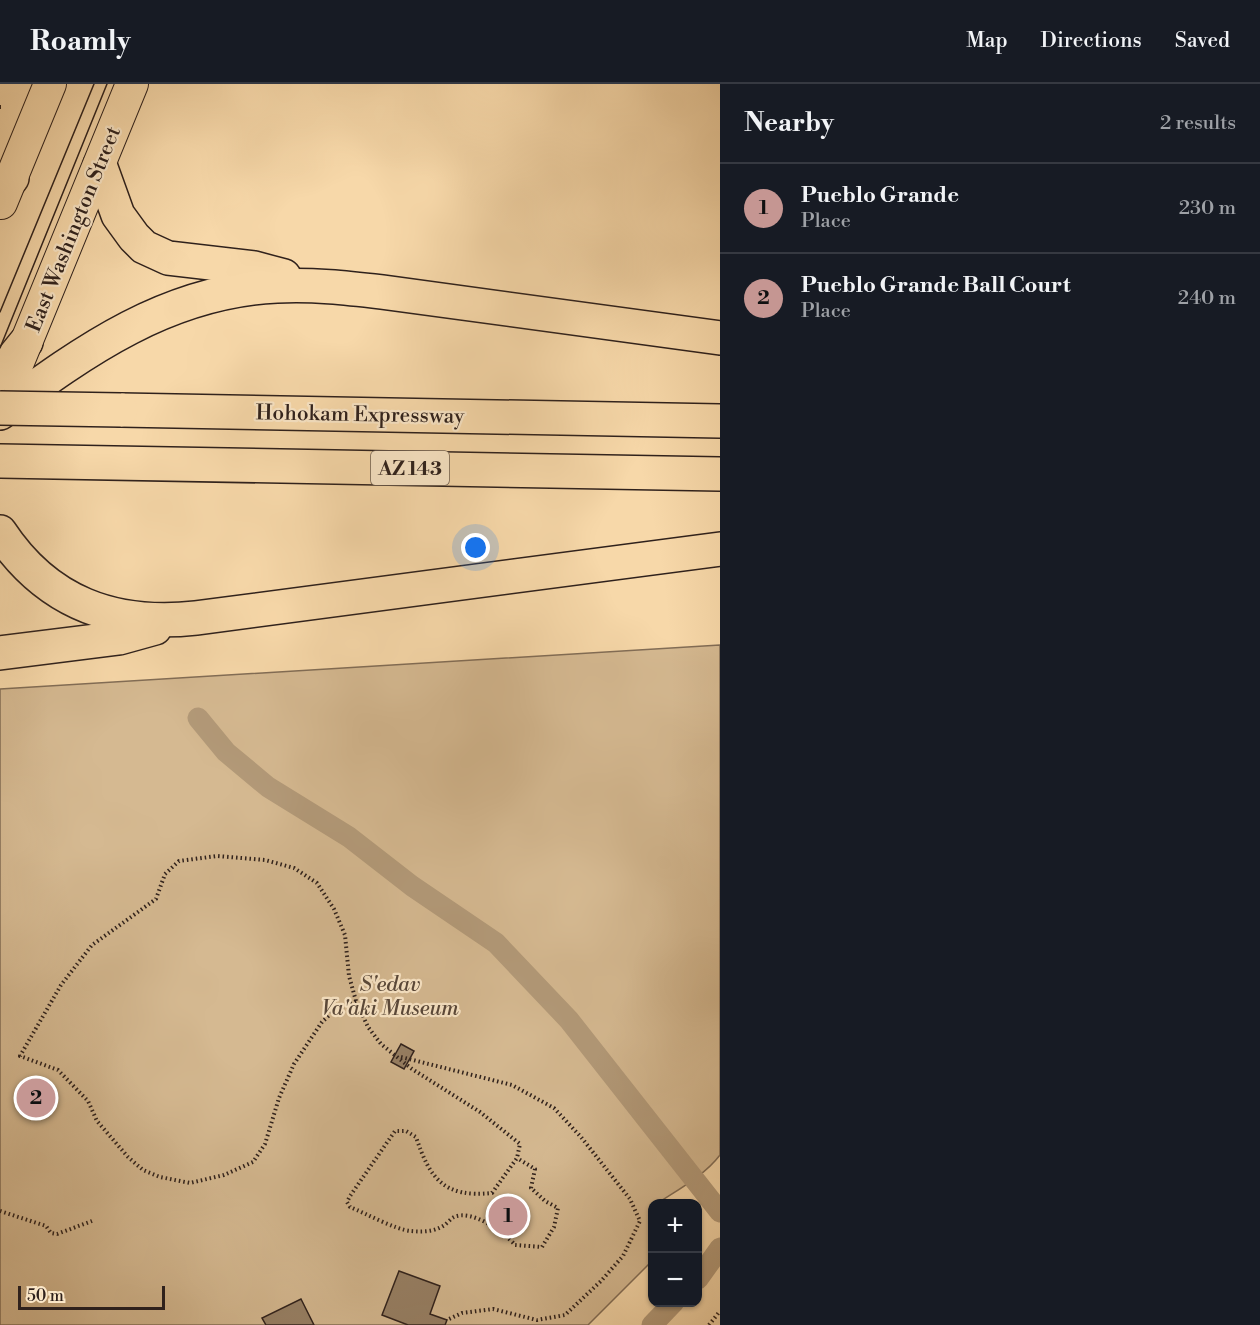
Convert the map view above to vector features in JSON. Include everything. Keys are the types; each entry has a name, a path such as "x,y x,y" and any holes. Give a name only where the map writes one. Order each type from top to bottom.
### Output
{"highway":[{"path":"100,165 114,205 126,228 144,247 176,259 254,268 330,286"},
{"path":"0,413 84,353 137,323 174,306 211,295 253,288 330,286 720,338"},
{"path":"0,374 26,342"},
{"name":"Hohokam Expressway","path":"0,407 720,421"},
{"name":"AZ 143","path":"0,461 720,474"},
{"path":"0,532 16,554 40,579 83,605 113,616 164,621 720,549"},
{"path":"0,653 119,638 196,618"}],"main road":[{"path":"4,192 50,84"},
{"name":"East Washington Street","path":"0,407 132,84"}],"path":[{"path":"356,1001 335,1010 322,1022 294,1064 279,1098 265,1144 253,1162 224,1175 189,1183 160,1178 143,1170 128,1157 97,1121 88,1101 58,1070 20,1056 61,985 92,945 156,899 165,874 179,861 217,856 265,860 294,868 317,882 334,909 345,935 349,975 356,1001 368,1027 381,1044 412,1069 480,1112 520,1144 517,1158 492,1193 477,1195 456,1190 435,1180 424,1161 417,1137 406,1131 395,1131 347,1202 350,1207 407,1231 427,1232 442,1227 454,1217 465,1215 483,1221 505,1234 515,1245 542,1247 554,1227 558,1208 545,1202 531,1188 535,1169 517,1158"},
{"path":"398,1056 512,1085 554,1108 630,1199 640,1221 623,1256 601,1281 565,1315 537,1320 493,1309 462,1312 447,1320"},
{"path":"0,1211 46,1226 51,1233 57,1234 92,1221"},
{"path":"710,1325 720,1311"}],"green space":[{"name":"S'edav Va'aki Museum","path":"720,645 720,1155 707,1169 664,1199 648,1199 648,1265 588,1325 0,1325 0,689"}],"building":[{"path":"401,1044 414,1051 404,1069 391,1062"},
{"path":"399,1271 440,1286 430,1314 447,1320 445,1325 408,1325 382,1315"},
{"path":"301,1299 314,1325 266,1325 262,1318"}],"waterway":[{"path":"198,718 226,752 268,787 349,837 412,886 496,943 569,1020 720,1212"},
{"path":"702,1273 720,1248"},
{"path":"652,1325 669,1307"}],"tram line":[{"path":"0,312 94,84"},
{"path":"0,348 107,84"}],"place":[{"name":"Pueblo Grande Ball Court","path":"36,1098"},
{"name":"Pueblo Grande","path":"508,1216"}]}
